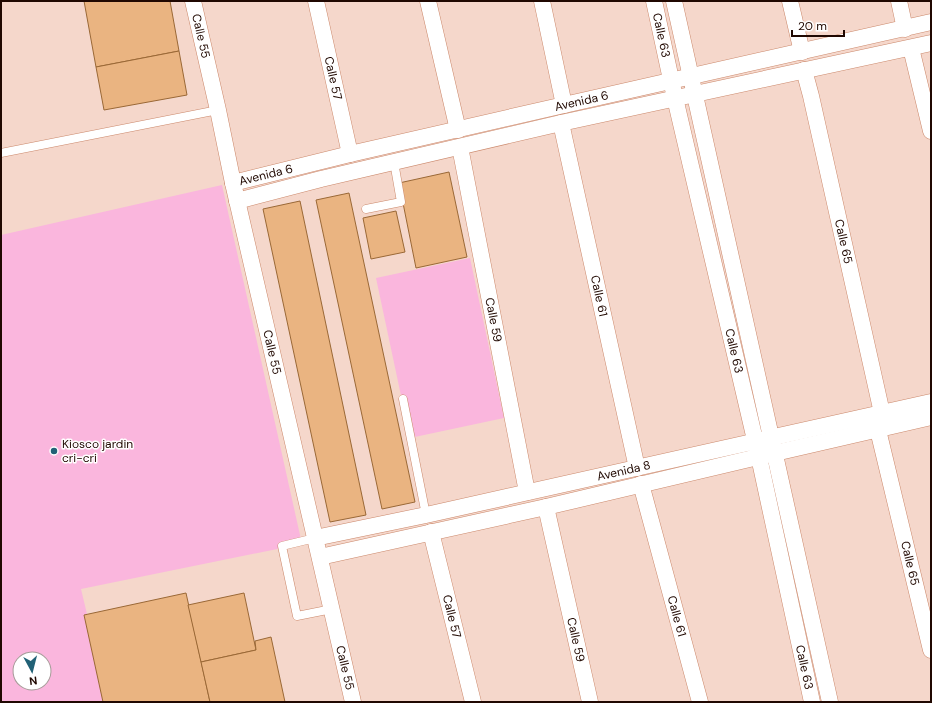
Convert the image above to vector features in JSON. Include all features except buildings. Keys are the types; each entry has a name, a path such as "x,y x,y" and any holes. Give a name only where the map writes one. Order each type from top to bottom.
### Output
{"street":[{"name":"Calle 55","path":"193,1 237,201 353,702"},
{"name":"Calle 57","path":"316,1 350,154"},
{"path":"428,1 458,130"},
{"path":"542,1 564,105"},
{"name":"Calle 63","path":"654,1 675,98 759,457 812,702"},
{"name":"Calle 63","path":"674,1 830,702"},
{"path":"790,1 802,52"},
{"path":"898,1 905,29"},
{"name":"Avenida 6","path":"233,183 350,154 931,22"},
{"name":"Avenida 6","path":"237,201 321,179 561,123 931,43"},
{"path":"911,48 931,131"},
{"name":"Calle 65","path":"804,70 882,413"},
{"name":"Calle 61","path":"561,123 637,468"},
{"name":"Calle 59","path":"460,147 527,492"},
{"name":"Avenida 8","path":"320,557 546,507 759,457 774,445 882,413 931,402"},
{"name":"Avenida 8","path":"316,538 426,515 755,441 774,445 878,430 931,418"},
{"name":"Calle 65","path":"878,430 931,650"},
{"name":"Calle 61","path":"641,484 700,702"},
{"name":"Calle 59","path":"546,507 590,702"},
{"name":"Calle 57","path":"431,532 473,702"}],"lane":[{"path":"1,153 218,110"},
{"path":"366,209 402,202 394,162"},
{"path":"403,399 426,515"},
{"path":"316,538 282,546 297,616 332,609"}],"shaded area":[{"path":"222,185 302,544 81,589 108,702 1,702 1,235"},
{"path":"470,258 504,418 410,438 376,278"}],"place":[{"name":"Kiosco jardin cri-cri","path":"54,451"}]}
